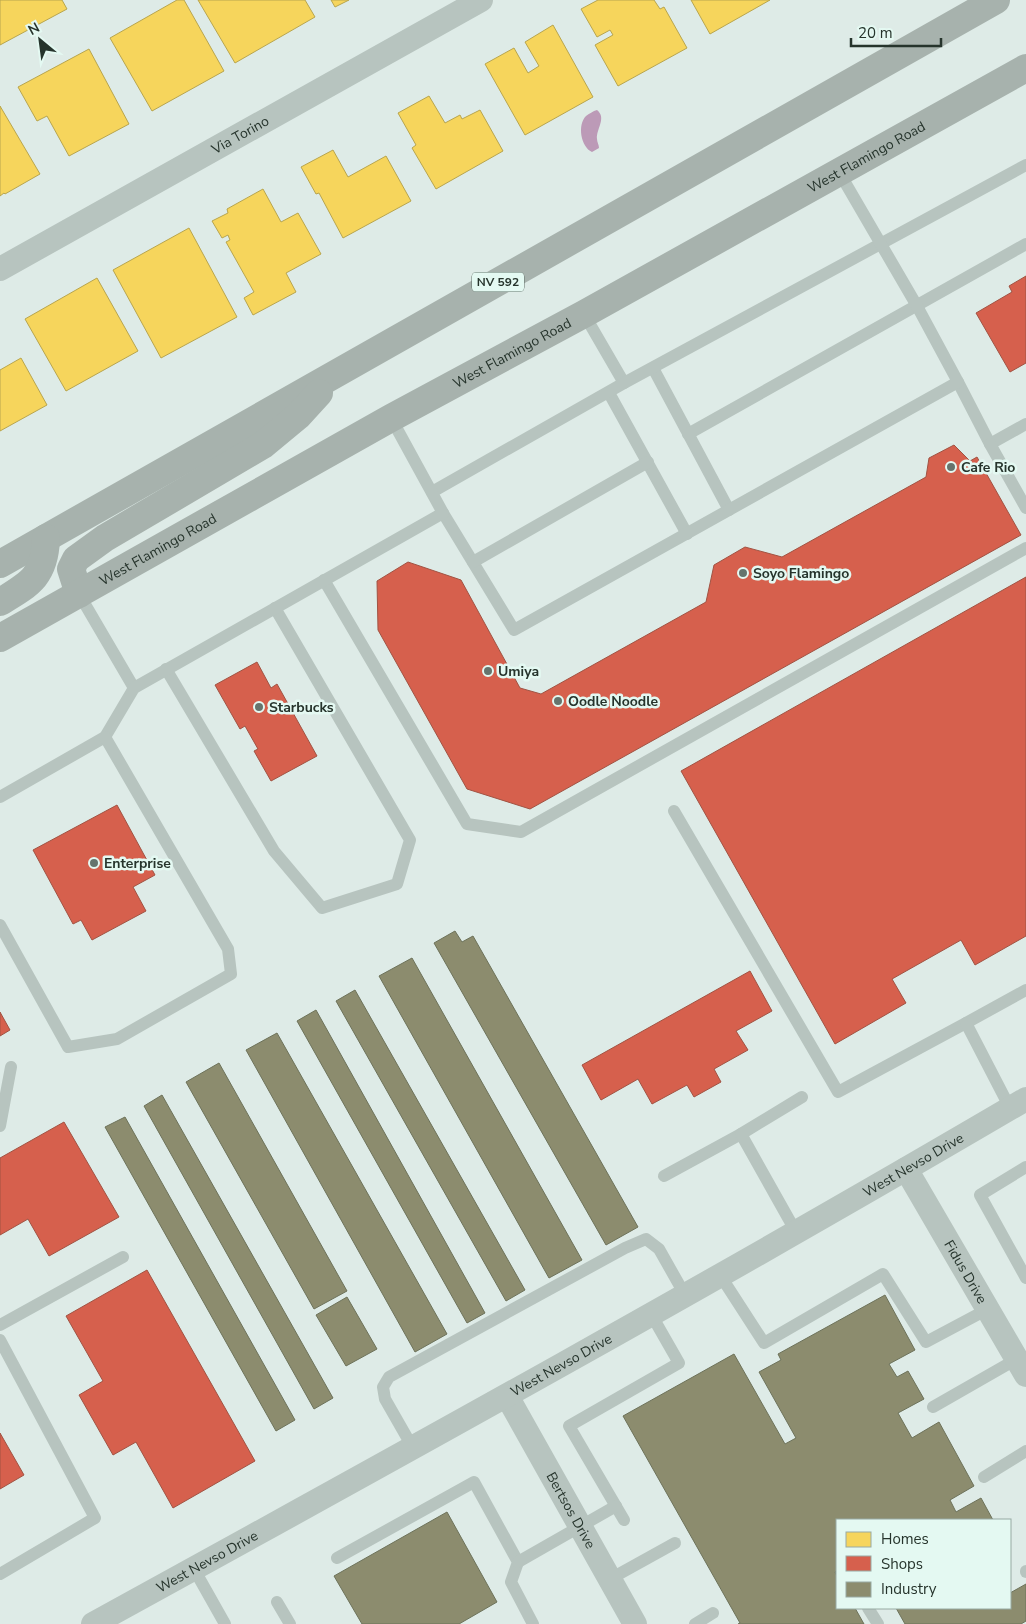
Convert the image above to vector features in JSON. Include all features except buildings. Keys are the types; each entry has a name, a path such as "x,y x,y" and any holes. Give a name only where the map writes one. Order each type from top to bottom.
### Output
{"main road":[{"name":"NV 592","path":"0,564 996,0"},
{"name":"West Flamingo Road","path":"0,638 391,418 584,314 1026,68"},
{"path":"79,594 71,569 76,560 105,538 263,445 298,416 339,372"},
{"path":"0,602 27,586 40,570 46,550 46,538"}],"street":[{"name":"Via Torino","path":"0,269 481,0"},
{"name":"West Nevso Drive","path":"93,1624 506,1396 1018,1104"},
{"name":"Fidus Drive","path":"906,1169 1022,1367"},
{"name":"Bertsos Drive","path":"506,1396 635,1624"}],"lane":[{"path":"432,492 624,383 1026,164"},
{"path":"840,172 917,306 1026,508"},
{"path":"688,434 1026,244"},
{"path":"584,314 624,383"},
{"path":"653,368 729,510"},
{"path":"391,418 443,513 514,630 958,382"},
{"path":"609,393 687,534"},
{"path":"990,444 1026,424"},
{"path":"473,562 648,462"},
{"path":"0,797 105,736 134,688 443,513"},
{"path":"324,580 467,824 521,832 1026,548"},
{"path":"79,594 134,688"},
{"path":"166,669 274,851 322,908 397,884 410,840 275,608"},
{"path":"0,925 68,1047 117,1039 231,974 228,949 105,736"},
{"path":"674,811 838,1092 1026,990"},
{"path":"966,1023 1018,1104"},
{"path":"0,1126 11,1067"},
{"path":"664,1176 741,1134 802,1097"},
{"path":"741,1134 796,1232"},
{"path":"1026,1167 980,1194 1026,1278"},
{"path":"413,1448 385,1399 383,1387 389,1377 624,1248 646,1239 659,1249 685,1295"},
{"path":"0,1325 123,1257"},
{"path":"720,1275 764,1343 883,1274 926,1342 988,1309"},
{"path":"624,1520 569,1426 679,1362 651,1314"},
{"path":"0,1340 96,1518 0,1574"},
{"path":"933,1407 1022,1367"},
{"path":"984,1477 1026,1451"},
{"path":"337,1558 474,1482 518,1562"},
{"path":"533,1624 511,1582 518,1562 616,1506"},
{"path":"610,1580 675,1543"},
{"path":"194,1569 226,1624"},
{"path":"277,1602 290,1624"},
{"path":"869,1609 878,1624"},
{"path":"695,1624 714,1613"}],"shaded area":[{"path":"597,110 601,116 597,135 599,148 592,152 585,146 581,130 586,116"}],"place":[{"name":"Cafe Rio","path":"951,467"},
{"name":"Soyo Flamingo","path":"743,573"},
{"name":"Umiya","path":"488,671"},
{"name":"Oodle Noodle","path":"558,701"},
{"name":"Starbucks","path":"259,707"},
{"name":"Enterprise","path":"94,863"}]}
